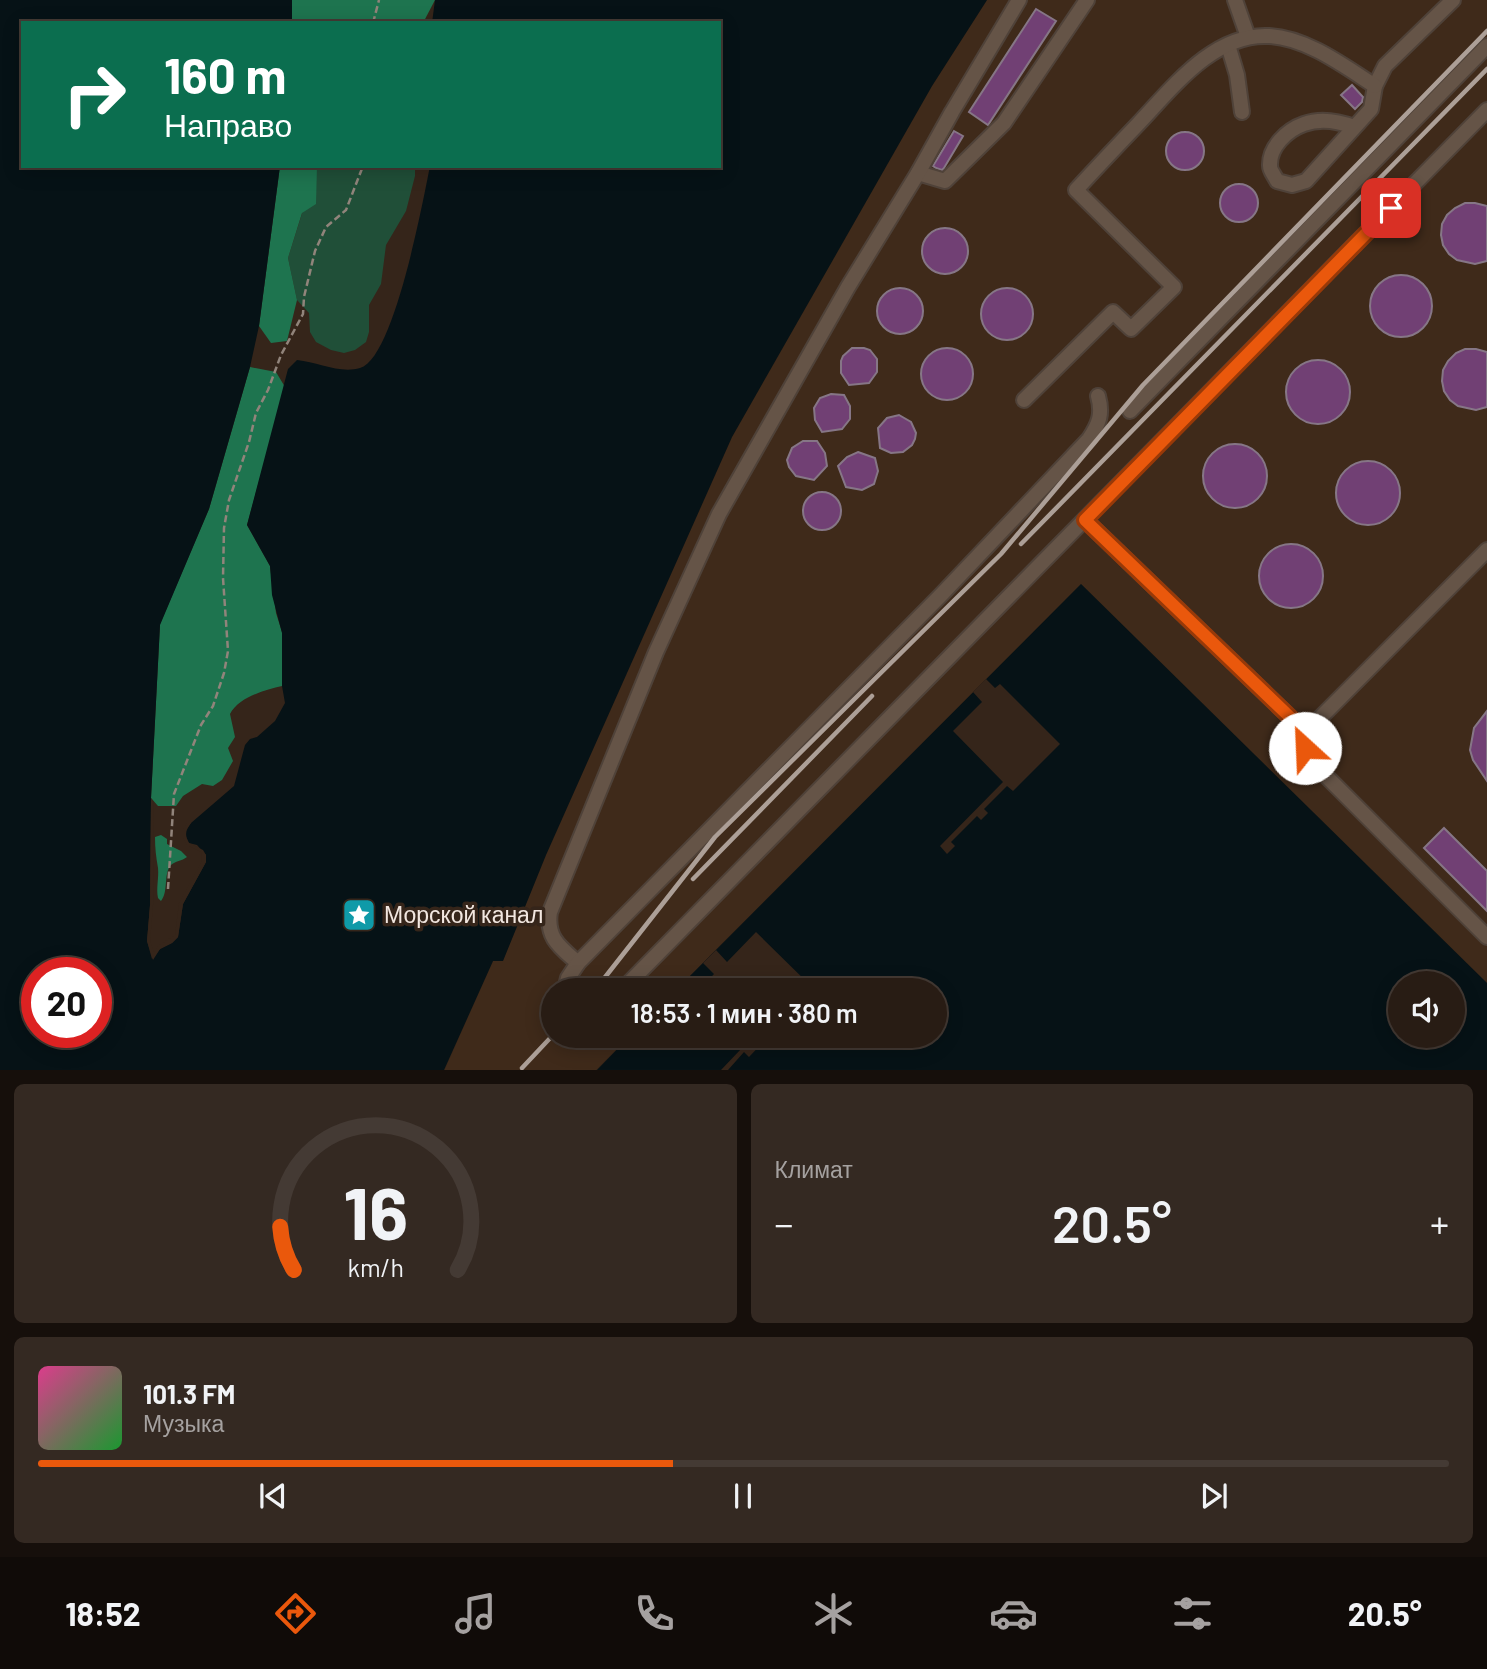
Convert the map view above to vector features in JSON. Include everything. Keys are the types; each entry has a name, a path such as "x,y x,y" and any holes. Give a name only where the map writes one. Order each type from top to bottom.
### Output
{"lane":[{"path":"578,963 552,936 548,925 550,912 656,652 719,514 848,287 1020,0"},
{"path":"918,173 945,181 1004,123 1087,0"},
{"path":"1235,0 1248,37"},
{"path":"1354,127 1340,122 1304,124 1286,135 1272,151 1270,168 1278,181 1292,185 1306,181 1371,109 1375,86 1385,66 1453,0"},
{"path":"1024,400 1113,312 1131,328 1174,287 1076,190 1186,74 1228,45 1248,37 1270,36 1294,41 1342,64 1375,86"},
{"path":"1228,45 1237,75 1242,112"},
{"path":"1130,411 1487,46"},
{"path":"634,978 1487,110"},
{"path":"568,978 578,963 932,604 1089,439 1100,417 1098,396"},
{"path":"1085,520 1303,731 1310,760 1487,937"},
{"path":"1303,731 1326,713 1487,550"}],"path":[{"path":"374,21 379,0"},
{"path":"168,889 174,793 225,673 228,651 223,578 224,528 229,500 256,413 281,355 303,314 305,288 315,251 326,227 346,210 362,168"}],"shaded area":[{"name":"Морской канал","path":"0,0 292,0 292,21 21,21 21,168 280,168 259,326 250,367 209,509 160,625 147,941 152,959 160,949 178,937 183,904 206,862 206,855 197,845 189,843 186,835 188,828 234,786 245,745 275,721 285,703 282,686 282,633 272,595 270,566 247,525 288,369 297,360 337,369 360,368 372,358 384,338 405,277 430,168 721,168 721,21 432,21 435,0 987,0 932,86 732,437 546,855 503,961 493,961 444,1070 0,1070"},
{"path":"987,0 1487,0 1487,983 1081,584 688,978 541,978 541,1048 618,1048 596,1070 444,1070 493,961 503,960 546,855 732,437 932,86"},
{"path":"1081,584 1487,983 1487,1070 597,1070 618,1048 947,1048 947,978 688,978"}],"green space":[{"path":"292,0 435,0 424,21 292,21"},
{"path":"280,168 317,168 316,204 302,213 288,258 297,300 287,341 271,343 259,326"},
{"path":"316,168 415,168 406,211 386,245 381,284 369,305 369,332 366,342 355,350 344,353 316,342 310,332 309,313 297,300 288,258"},
{"path":"250,367 276,372 285,387 247,525 270,566 276,613 282,632 282,686 246,699 230,714 235,737 228,748 233,761 222,780 213,786 202,784 183,796 176,806 158,806 151,798 160,624 209,509"},
{"path":"161,835 167,839 167,844 187,857 169,869 161,901 157,894 155,837"}],"pier":[{"path":"986,679 995,688 1000,684 1060,744 1013,791 1007,786 984,809 988,813 981,820 977,816 951,842 955,846 947,854 940,846 1003,782 953,731 982,702 973,692"},
{"path":"151,798 154,802 150,941 154,952 158,946 175,935 179,903 202,861 201,852 187,845 183,838 183,829 187,823 191,823 186,830 189,843 203,850 206,855 206,862 183,904 178,937 160,949 153,960 147,941"},
{"path":"756,932 803,978 710,978 714,974 703,963 716,950 727,962"},
{"path":"758,1048 749,1057 744,1052 728,1070 721,1070 741,1049"}],"building":[{"path":"1036,9 1056,21 988,125 969,112"},
{"path":"1352,85 1363,97 1355,109 1341,95"},
{"path":"954,131 963,136 944,168 936,168 933,166"},
{"path":"1185,132 1198,138 1204,151 1198,164 1185,170 1172,164 1166,151 1172,138"},
{"path":"1239,184 1252,190 1258,203 1252,216 1239,222 1226,216 1220,203 1226,190"},
{"path":"1465,203 1487,206 1487,261 1475,264 1457,260 1443,245 1442,224 1447,215"},
{"path":"945,228 954,229 961,235 967,242 967,260 961,267 954,273 945,274 936,273 929,267 923,260 922,251 923,242 929,235 936,229"},
{"path":"1401,275 1423,284 1432,306 1423,328 1401,337 1379,328 1370,306 1379,284"},
{"path":"900,288 916,295 923,311 916,327 900,334 884,327 877,311 884,295"},
{"path":"1007,288 1026,295 1033,314 1026,333 1007,340 988,333 981,314 988,295"},
{"path":"852,348 870,350 877,359 877,372 869,383 849,385 841,373 843,356"},
{"path":"947,348 957,350 965,356 971,364 971,384 965,392 957,398 947,400 937,398 929,392 923,384 921,374 923,364 929,356 937,350"},
{"path":"1465,349 1487,352 1487,407 1476,410 1458,406 1444,391 1443,370 1456,353"},
{"path":"1318,360 1336,366 1344,374 1350,392 1344,410 1336,418 1318,424 1300,418 1292,410 1286,392 1292,374 1300,366"},
{"path":"831,394 844,395 850,406 850,419 842,429 822,432 815,420 814,408 820,398"},
{"path":"899,415 911,422 916,433 915,439 903,452 891,453 880,448 878,428 887,418"},
{"path":"803,441 817,441 825,453 827,466 814,480 796,476 787,460 792,448"},
{"path":"1235,444 1253,450 1261,458 1267,476 1261,494 1253,502 1235,508 1217,502 1209,494 1203,476 1209,458 1217,450"},
{"path":"858,452 875,458 878,471 874,484 862,490 846,487 838,466 847,457"},
{"path":"1368,461 1386,467 1394,475 1400,493 1394,511 1386,519 1368,525 1350,519 1342,511 1336,493 1342,475 1350,467"},
{"path":"822,492 835,498 841,511 835,524 822,530 809,524 803,511 809,498"},
{"path":"1291,544 1309,550 1317,558 1323,576 1317,594 1309,602 1291,608 1273,602 1265,594 1259,576 1265,558 1273,550"},
{"path":"1487,711 1487,781 1473,760 1470,750 1474,728"},
{"path":"1444,828 1487,871 1487,911 1424,848"}],"railway":[{"path":"604,978 715,837 1001,554 1143,385 1487,31"},
{"path":"1021,544 1487,69"},
{"path":"693,879 872,696"},
{"path":"522,1068 541,1048"}],"place":[{"name":"Морской канал","path":"359,915"}],"route":[{"path":"1305,748 1303,731 1294,721 1085,520 1391,208"}]}
